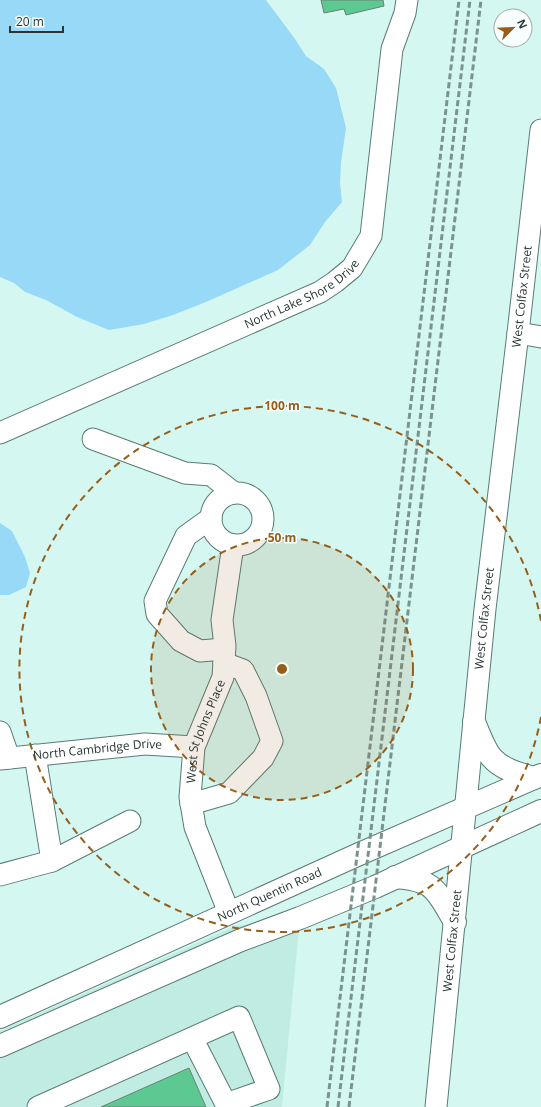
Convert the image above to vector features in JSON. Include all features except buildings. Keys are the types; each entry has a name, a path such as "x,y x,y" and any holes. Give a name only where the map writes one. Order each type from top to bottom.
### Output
{"main road":[{"path":"474,722 492,758 507,769 514,772 537,776"},
{"name":"North Quentin Road","path":"0,1017 357,855 537,776"},
{"path":"0,1046 241,940 300,918 395,878 541,811"},
{"path":"395,878 412,878 432,886 455,922"}],"street":[{"name":"North Lake Shore Drive","path":"0,433 320,292 352,268 371,236 392,49 405,13 406,0"},
{"name":"West Colfax Street","path":"436,1107 486,601 541,130"},
{"path":"518,333 541,337"},
{"path":"93,439 185,473 211,475 234,493"},
{"path":"234,493 246,494 258,503 263,518 259,534 253,540 245,544 233,545 223,542 216,535 211,524 213,507 221,498 234,493"},
{"path":"191,804 229,793 263,758 272,741 256,696 243,670 224,656 200,651 181,641 157,614 155,601 186,536 211,518"},
{"name":"West St Johns Place","path":"229,913 195,827 190,798 194,747 223,677 224,656 222,620 233,545"},
{"path":"0,732 4,758"},
{"name":"North Cambridge Drive","path":"4,758 145,744 194,747"},
{"path":"35,755 52,861"},
{"path":"0,875 52,861 130,821"},
{"path":"38,1107 192,1038"}],"shaded area":[{"path":"300,918 282,1107 0,1107 0,1031 235,926"}],"water":[{"path":"0,0 266,0 306,56 324,69 336,88 346,128 341,162 340,183 342,202 325,222 310,245 278,270 206,302 173,315 144,324 109,330 77,317 46,300 25,292 14,283 0,277"},
{"path":"0,523 12,531 25,557 30,573 26,587 9,595 0,595"}],"railway":[{"path":"327,1107 459,0"},
{"path":"338,1107 470,0"},
{"path":"349,1107 481,0"}]}
